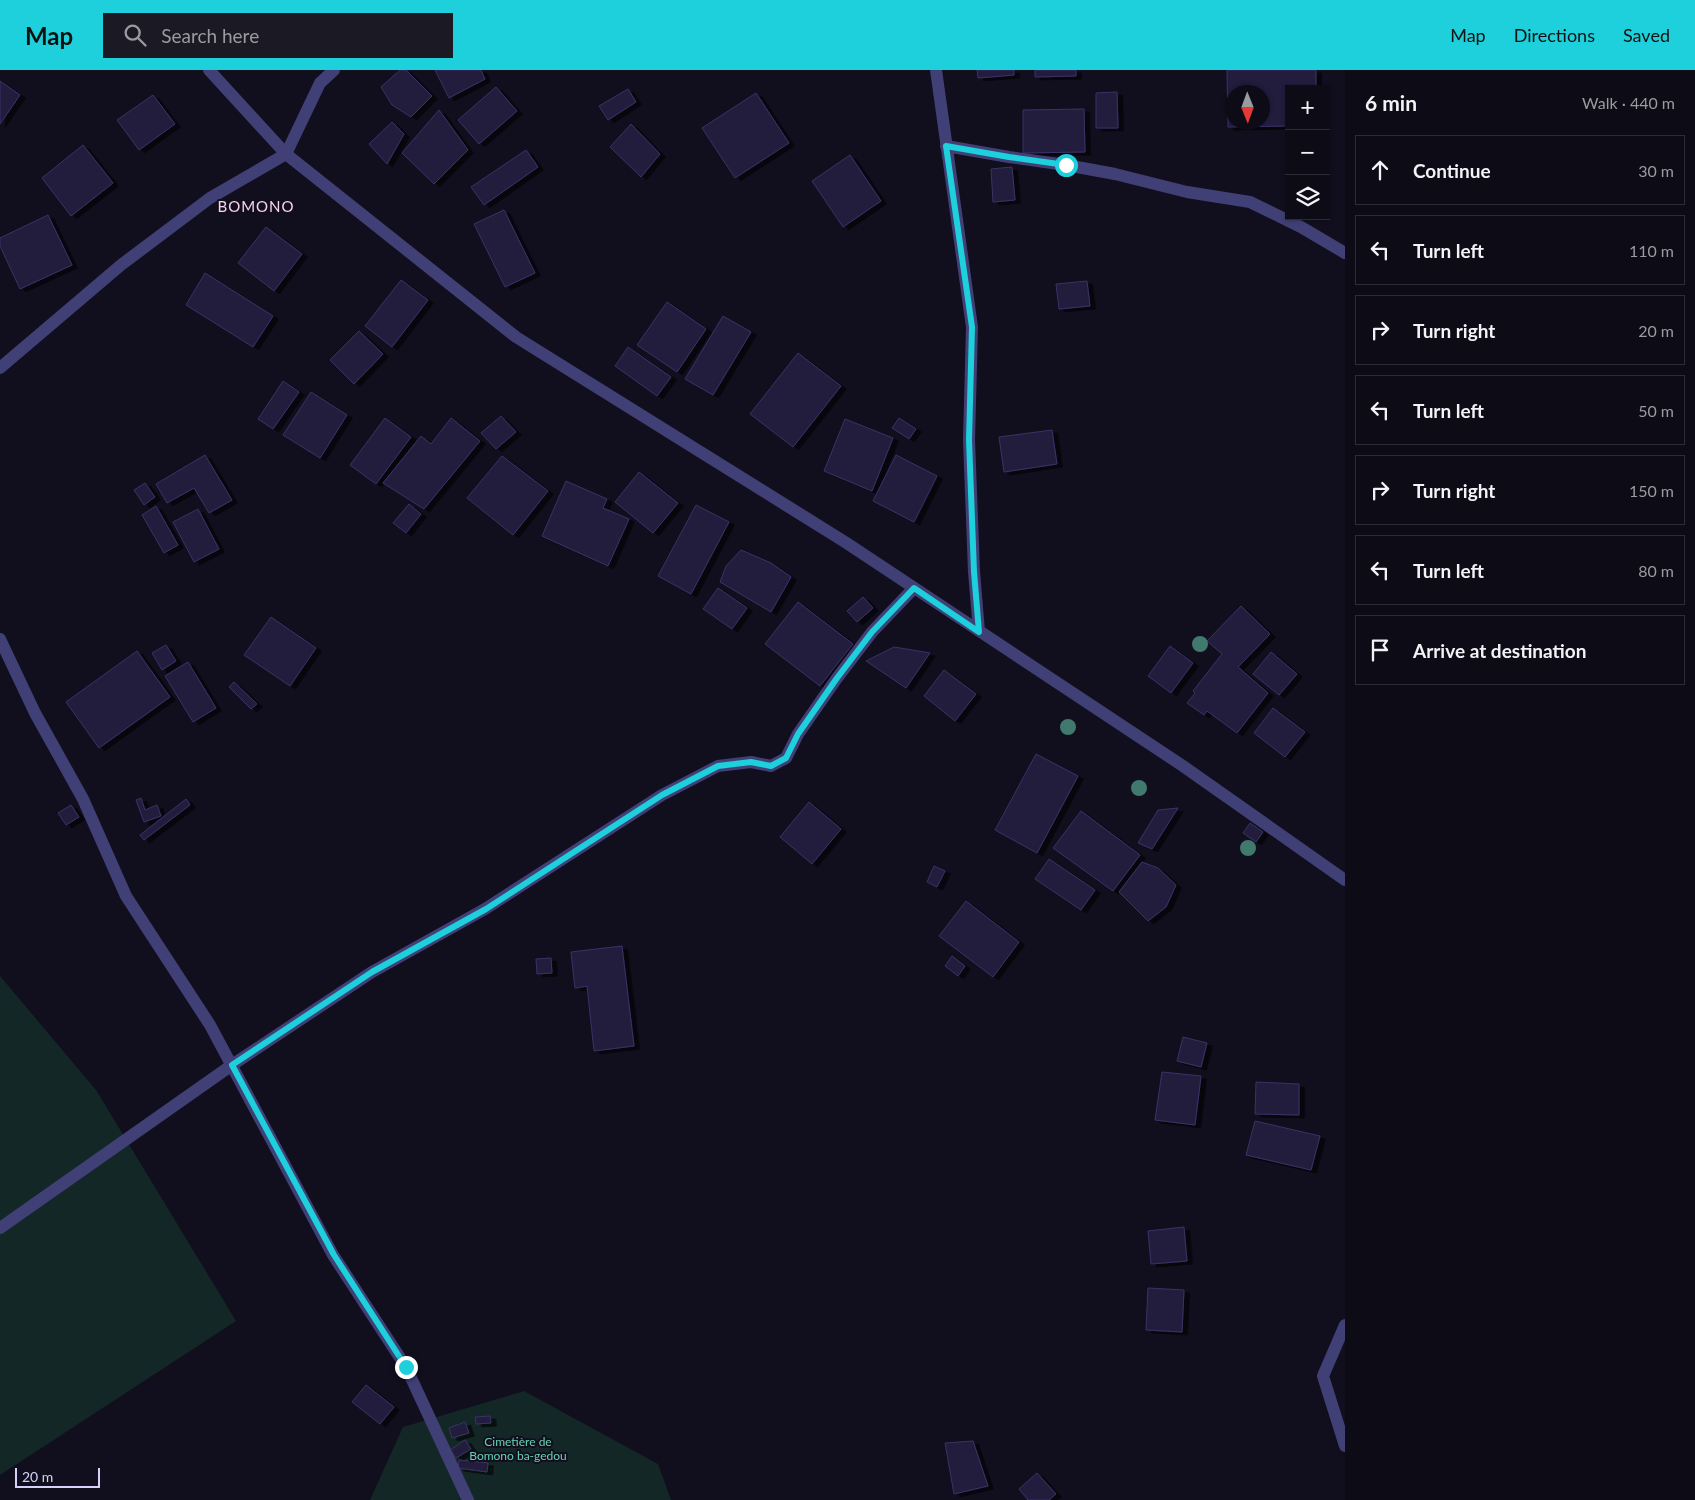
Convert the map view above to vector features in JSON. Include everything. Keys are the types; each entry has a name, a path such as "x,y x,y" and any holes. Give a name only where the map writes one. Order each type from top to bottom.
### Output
{"street":[{"path":"209,70 286,154 516,338 845,542 1183,766 1345,880"},
{"path":"0,368 121,265 210,198 286,154 320,83 334,70"},
{"path":"936,70 972,327 969,440 974,572 979,632"},
{"path":"946,146 1115,174 1187,192 1250,202 1301,227 1345,253"},
{"path":"0,1228 232,1065 372,972 486,909 662,795 718,766 751,762 771,766 786,758 798,734 837,678 872,632 914,588"},
{"path":"0,639 35,713 84,799 126,896 210,1025 334,1255 406,1367 468,1500"},
{"path":"1345,1325 1324,1376 1345,1446"}],"green space":[{"path":"0,976 96,1090 236,1321 0,1475"},
{"name":"Cimetière de Bomono ba-gedou","path":"524,1391 658,1464 671,1500 370,1500 403,1427"}],"building":[{"path":"400,70 406,70 432,96 411,117 392,105 381,87"},
{"path":"435,70 481,70 485,79 449,98"},
{"path":"977,70 1014,70 1014,75 978,78"},
{"path":"1035,70 1076,70 1076,76 1035,77"},
{"path":"1227,70 1316,70 1316,85 1285,85 1285,126 1270,126 1270,85 1227,85"},
{"path":"0,81 20,95 0,124"},
{"path":"496,87 517,111 479,144 458,120"},
{"path":"628,89 636,102 608,120 599,106"},
{"path":"1117,92 1118,128 1096,128 1096,93"},
{"path":"756,93 789,143 735,178 702,128"},
{"path":"153,95 175,124 139,150 117,120"},
{"path":"1084,109 1085,152 1023,153 1023,110"},
{"path":"439,110 468,150 434,184 402,153"},
{"path":"392,122 404,134 387,164 369,144"},
{"path":"631,124 660,154 641,177 610,147"},
{"path":"83,145 113,183 71,216 42,178"},
{"path":"526,150 538,167 484,205 471,187"},
{"path":"850,155 881,201 843,227 812,181"},
{"path":"1012,167 1015,200 993,202 991,169"},
{"path":"504,210 535,273 505,287 474,224"},
{"path":"48,215 72,265 20,289 0,246 0,238"},
{"path":"266,227 302,254 274,291 238,263"},
{"path":"205,273 273,316 253,347 186,305"},
{"path":"401,280 428,300 392,347 365,326"},
{"path":"1087,281 1090,306 1059,309 1056,284"},
{"path":"667,302 706,329 677,372 637,345"},
{"path":"723,316 751,332 713,395 685,379"},
{"path":"359,331 383,354 354,384 330,360"},
{"path":"628,347 671,377 657,396 615,366"},
{"path":"798,353 841,386 793,447 750,414"},
{"path":"283,381 299,392 273,429 258,419"},
{"path":"311,392 347,415 320,458 283,435"},
{"path":"501,416 516,432 496,449 481,433"},
{"path":"385,418 411,437 376,484 350,465"},
{"path":"451,418 480,441 424,509 383,483 421,436 431,444"},
{"path":"899,418 916,429 909,439 892,428"},
{"path":"845,419 893,438 872,491 824,471"},
{"path":"1052,430 1057,464 1004,472 999,437"},
{"path":"205,455 232,500 209,513 194,488 167,503 156,484"},
{"path":"896,455 937,476 914,522 873,501"},
{"path":"502,456 548,491 513,535 467,498"},
{"path":"639,472 678,503 653,533 615,502"},
{"path":"566,481 607,499 603,508 629,519 608,566 542,536"},
{"path":"145,483 155,497 144,505 134,490"},
{"path":"409,504 421,514 406,533 393,523"},
{"path":"696,505 729,522 691,594 658,576"},
{"path":"156,506 178,545 164,553 142,515"},
{"path":"198,509 219,549 194,562 173,522"},
{"path":"741,550 771,563 791,577 771,612 720,582 726,566"},
{"path":"718,588 747,608 732,629 703,609"},
{"path":"863,597 873,608 857,622 847,611"},
{"path":"798,602 853,644 820,686 765,644"},
{"path":"1241,606 1270,634 1238,667 1268,693 1237,733 1207,711 1204,715 1187,703 1195,693 1193,691 1222,654 1207,641"},
{"path":"271,617 316,648 290,686 244,655"},
{"path":"166,645 176,661 162,670 152,653"},
{"path":"1170,646 1193,663 1171,693 1148,676"},
{"path":"894,647 930,653 906,688 866,661"},
{"path":"137,651 170,697 99,748 66,702"},
{"path":"1271,652 1297,674 1279,695 1253,674"},
{"path":"188,662 216,708 193,722 165,676"},
{"path":"944,670 976,694 955,721 924,696"},
{"path":"234,682 257,704 251,709 229,687"},
{"path":"1273,708 1305,732 1285,757 1254,733"},
{"path":"1036,754 1078,776 1037,853 995,830"},
{"path":"141,798 145,810 157,805 161,816 144,822 136,800"},
{"path":"186,799 190,805 144,840 140,835"},
{"path":"809,802 841,829 812,864 780,837"},
{"path":"71,805 79,817 66,825 58,813"},
{"path":"1178,808 1152,849 1138,843 1158,810"},
{"path":"1081,811 1140,855 1113,891 1053,848"},
{"path":"1250,823 1263,832 1256,842 1243,833"},
{"path":"1049,859 1095,890 1081,910 1035,879"},
{"path":"1142,862 1158,868 1176,885 1166,907 1148,921 1119,892"},
{"path":"934,866 945,871 937,887 927,882"},
{"path":"966,901 1019,942 993,977 939,936"},
{"path":"622,946 634,1046 594,1051 587,986 575,988 571,952"},
{"path":"952,956 965,966 958,976 945,966"},
{"path":"551,958 552,973 537,974 536,959"},
{"path":"1183,1037 1207,1043 1201,1067 1177,1061"},
{"path":"1162,1072 1201,1076 1195,1125 1155,1120"},
{"path":"1256,1082 1299,1084 1299,1115 1255,1114"},
{"path":"1255,1121 1320,1136 1311,1170 1246,1155"},
{"path":"1184,1227 1187,1261 1151,1264 1148,1231"},
{"path":"1148,1288 1184,1290 1182,1332 1146,1330"},
{"path":"366,1385 394,1407 380,1424 352,1402"},
{"path":"490,1416 491,1423 476,1424 475,1417"},
{"path":"465,1422 469,1433 452,1438 449,1428"},
{"path":"465,1440 471,1449 456,1458 450,1450"},
{"path":"973,1441 988,1486 954,1494 945,1443"},
{"path":"459,1460 488,1463 487,1472 458,1468"},
{"path":"1037,1473 1056,1494 1049,1500 1028,1500 1019,1489"}],"district":[{"name":"BOMONO","path":"256,206"}],"route":[{"path":"406,1367 334,1255 232,1065 372,972 486,909 662,795 718,766 751,762 771,766 786,758 798,734 837,678 872,632 914,588 979,632 974,572 969,440 972,327 946,146 1066,165"}]}
